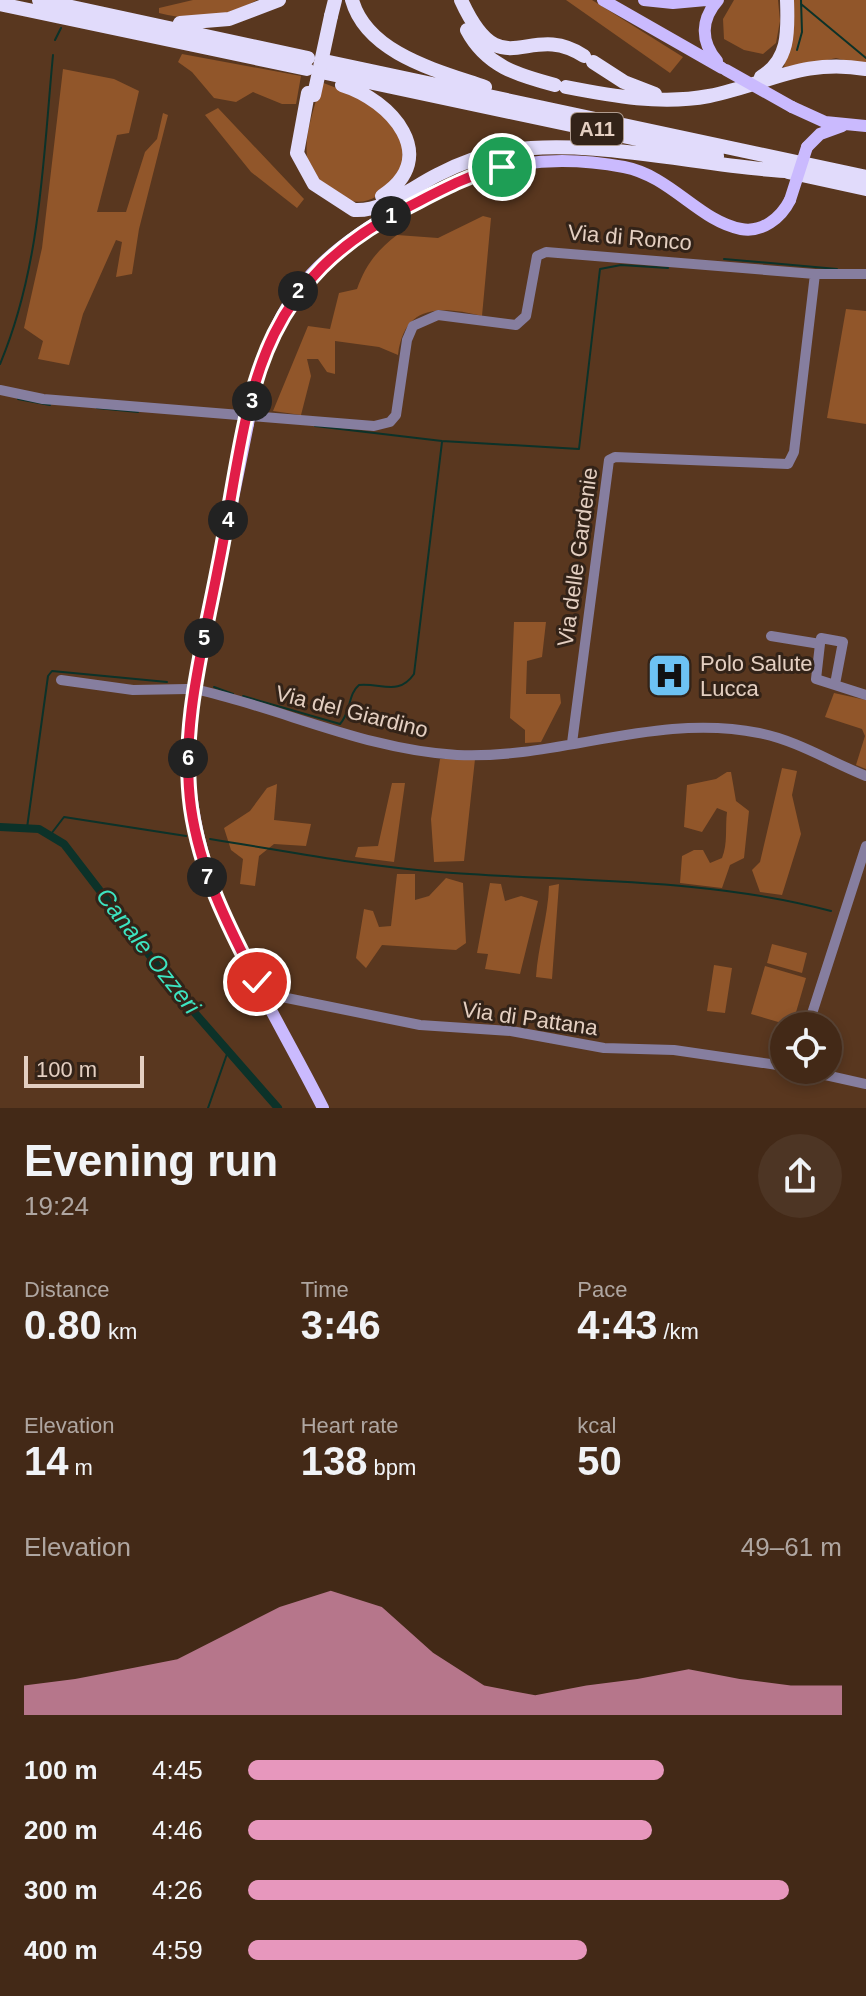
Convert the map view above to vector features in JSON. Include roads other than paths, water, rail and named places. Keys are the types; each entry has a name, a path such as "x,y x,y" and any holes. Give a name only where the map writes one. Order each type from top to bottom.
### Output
{"highway":[{"path":"0,4 307,67 39,0"},
{"path":"62,5 197,24 242,16 279,0"},
{"path":"335,0 327,10 304,145 306,171 314,184 347,208 370,209 439,173 480,158 541,147 785,171"},
{"path":"352,0 363,23 395,51 531,104"},
{"path":"453,0 474,42 493,63 509,72 560,86 621,97 706,96 818,65 866,69"},
{"path":"461,0 476,31 494,46 506,50 555,44 588,59 624,82 666,98"},
{"path":"735,89 763,76 780,60 787,39 787,0"},
{"path":"327,72 382,105 400,124 408,147 402,177 386,194 365,203 332,199"},
{"name":"A11","path":"327,72 531,104 866,177"},
{"name":"A11","path":"327,72 866,189"}],"main road":[{"path":"603,0 796,109 825,122 866,126"},
{"path":"644,0 673,3 706,0"},
{"path":"718,0 707,14 704,30 709,51 724,69"},
{"path":"322,1106 221,911 199,847 190,803 188,744 191,707 251,408 272,335 298,290 323,263 378,223 480,173 542,162 624,167 655,177 717,219 745,230 773,221 790,200 807,147 808,132 796,109"},
{"path":"807,147 820,134 845,125"}],"street":[{"name":"Via di Ronco","path":"0,390 43,399 385,424 396,415 400,401 407,340 413,326 438,315 516,325 526,316 537,256 546,252 815,274 866,274"},
{"name":"Via delle Gardenie","path":"572,743 609,460 615,457 788,464 794,452 815,274"},
{"path":"771,636 820,644"},
{"path":"835,684 843,642 821,638 816,679 866,695"},
{"path":"61,680 133,690 187,689"},
{"name":"Via del Giardino","path":"203,691 338,733 438,754 518,754 627,732 731,729 779,738 866,776"},
{"path":"813,1012 866,846"},
{"name":"Via di Pattana","path":"272,995 420,1025 511,1031 604,1048 674,1050 770,1064"},
{"path":"842,1079 866,1084"}],"waterway":[{"path":"797,50 802,32 801,0"},
{"path":"801,4 866,58"},
{"path":"55,40 61,28"},
{"path":"0,364 14,327 32,251 43,173 53,55"},
{"path":"724,259 837,269"},
{"path":"315,426 442,441 579,449 600,269 621,265 668,268"},
{"path":"18,399 50,405"},
{"path":"97,408 138,412"},
{"path":"243,696 340,724 359,685 396,687 414,674 442,442"},
{"path":"27,828 48,676 52,671 167,682"},
{"path":"214,687 233,694"},
{"path":"51,834 64,817 186,836"},
{"name":"Canale Ozzeri","path":"0,827 39,829 64,844 187,1004 278,1108"},
{"path":"210,839 410,869 686,886 783,900 831,911"},
{"path":"208,1108 228,1051"}],"place":[{"name":"Polo Salute Lucca","path":"669,676"}]}
